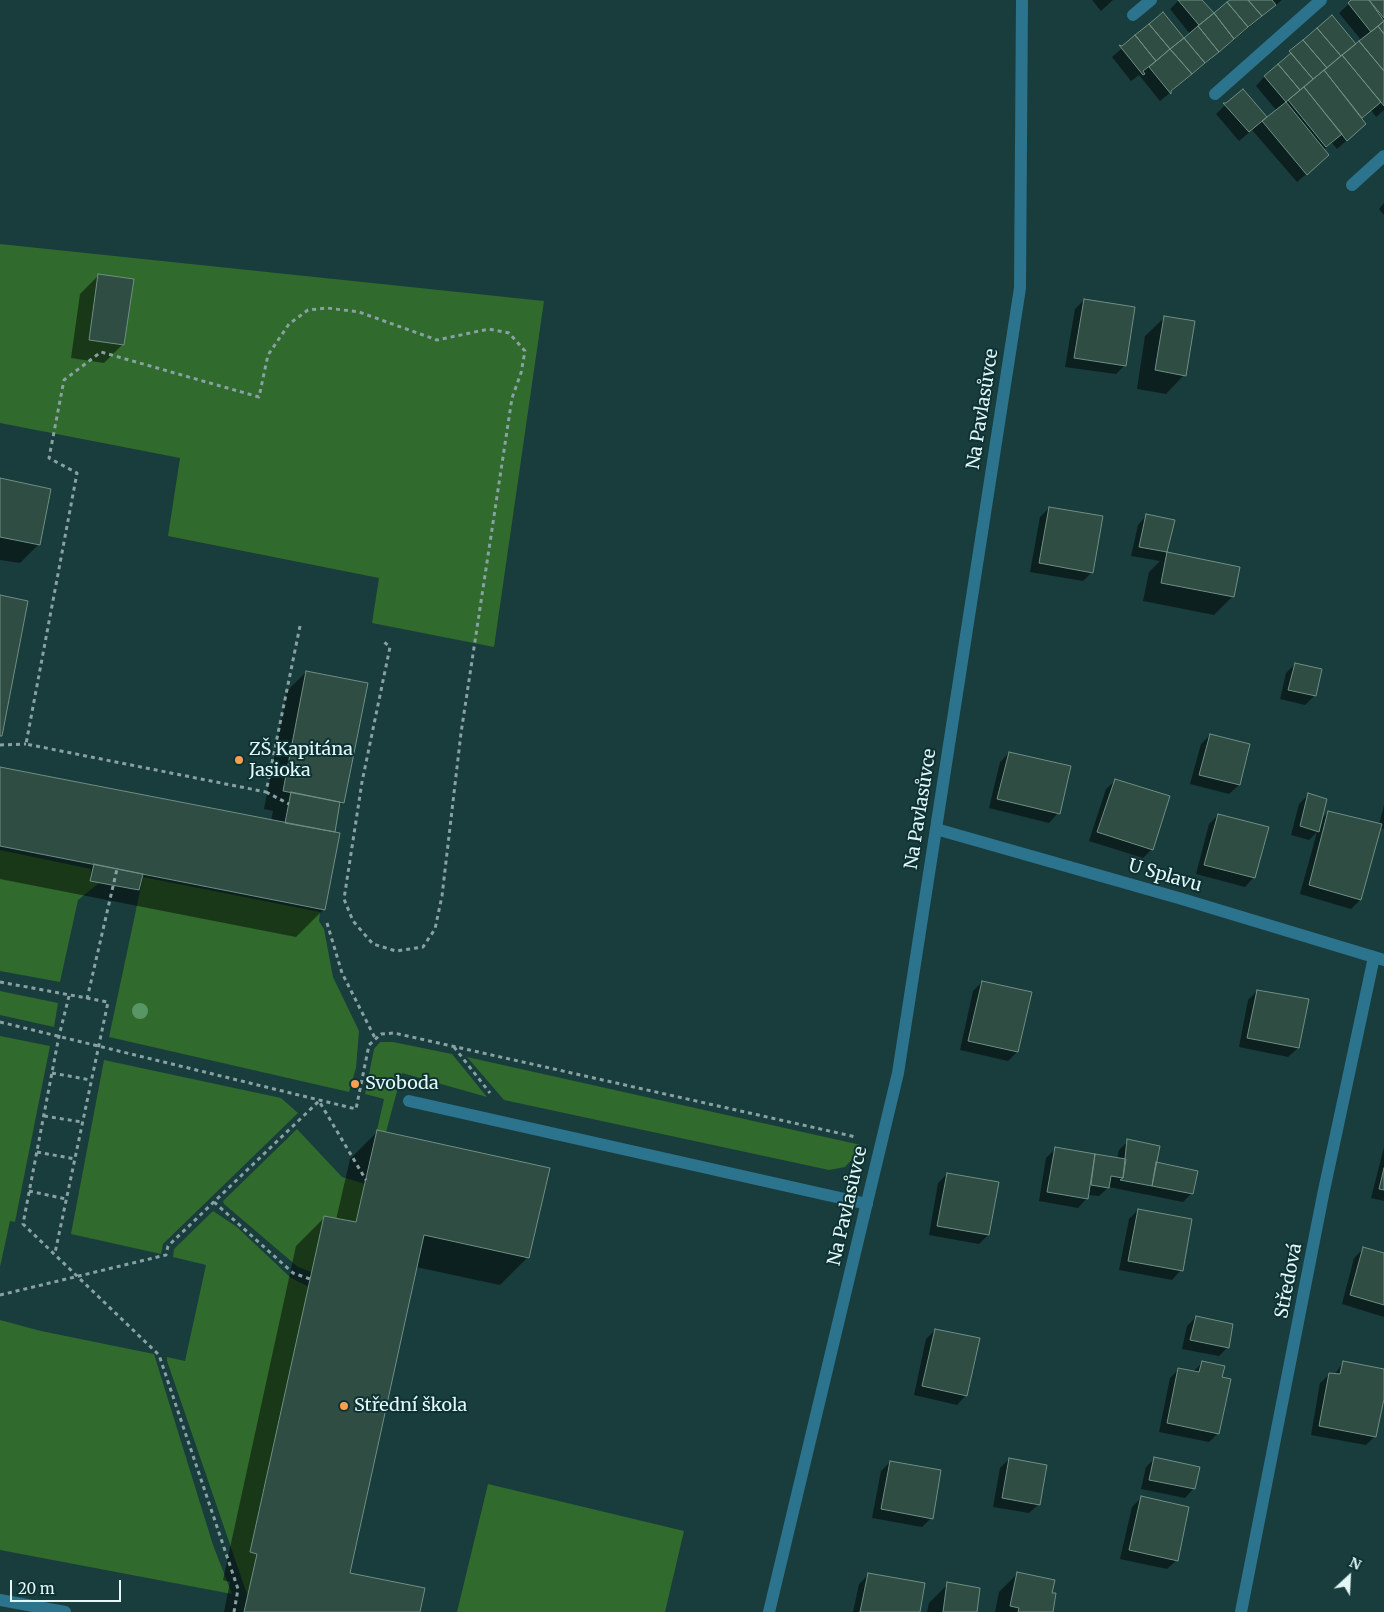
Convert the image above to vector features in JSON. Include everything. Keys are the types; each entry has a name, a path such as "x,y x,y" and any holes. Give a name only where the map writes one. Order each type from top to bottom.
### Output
{"street":[{"name":"Na Pavlasůvce","path":"769,1612 898,1073 1020,288 1022,0"},
{"path":"1133,15 1151,0"},
{"path":"1215,94 1321,0"},
{"path":"1352,185 1384,156"},
{"name":"U Splavu","path":"936,829 1172,896 1379,958"},
{"name":"Středová","path":"1241,1612 1324,1195 1379,958"},
{"path":"410,1101 867,1204"},
{"path":"0,1600 65,1612"}],"path":[{"path":"26,744 77,474 49,458 64,380 101,352 259,397 268,355 289,324 308,310 327,308 359,312 437,340 489,329 509,334 525,351 521,373 512,398 461,733 442,896 435,929 423,947 396,951 372,944 353,921 344,899 362,782 390,647 384,642"},
{"path":"266,792 300,626"},
{"path":"0,745 26,744 266,792 289,804"},
{"path":"88,999 118,869"},
{"path":"327,923 342,974 375,1038"},
{"path":"0,982 108,1002 55,1254"},
{"path":"69,996 59,1036 23,1224 159,1355 238,1589 234,1612"},
{"path":"0,1022 356,1109 369,1045 375,1038 387,1032 881,1143"},
{"path":"453,1046 516,1124"},
{"path":"52,1073 91,1080"},
{"path":"319,1101 366,1180"},
{"path":"0,1295 166,1256 168,1246 319,1101"},
{"path":"44,1116 82,1122"},
{"path":"37,1152 75,1159"},
{"path":"29,1191 66,1200"},
{"path":"214,1202 293,1273 310,1279"}],"green space":[{"path":"0,244 544,301 494,647 372,623 379,578 168,536 180,458 0,423"},
{"path":"0,850 91,869 90,880 99,883 78,900 60,982 0,971"},
{"path":"143,877 320,912 319,921 324,929 333,977 359,1031 356,1068 349,1092 109,1037"},
{"path":"0,991 58,1003 54,1027 0,1015"},
{"path":"0,1036 50,1046 15,1222 10,1221 0,1267"},
{"path":"380,1042 393,1042 452,1054 487,1097 402,1073 386,1132 377,1130 384,1099 365,1094 374,1049"},
{"path":"467,1057 861,1145 856,1155 845,1167 829,1170 504,1100"},
{"path":"104,1060 281,1098 298,1113 163,1244 161,1254 71,1234"},
{"path":"297,1129 342,1177 365,1184 356,1222 324,1217 312,1272 298,1267 224,1204 223,1201"},
{"path":"213,1211 237,1227 291,1278 309,1287 250,1552 257,1554 248,1597 167,1361 167,1357 185,1361 206,1265 173,1257 174,1249"},
{"path":"0,1320 41,1331 154,1354 213,1545 232,1594 0,1550"},
{"path":"488,1484 684,1531 665,1612 457,1612"}],"building":[{"path":"1178,0 1202,0 1214,13 1199,25"},
{"path":"1230,0 1248,0 1262,16 1248,27 1227,2"},
{"path":"1248,0 1272,0 1276,5 1262,16"},
{"path":"1351,0 1369,0 1384,21 1371,32 1348,3"},
{"path":"1369,0 1384,0 1384,18"},
{"path":"1227,2 1248,27 1234,39 1214,13"},
{"path":"1163,12 1184,38 1170,49 1149,24"},
{"path":"1214,13 1234,39 1219,52 1198,26"},
{"path":"1332,15 1356,44 1341,56 1317,28"},
{"path":"1384,21 1384,34 1378,26"},
{"path":"1149,24 1170,49 1156,61 1135,35"},
{"path":"1198,26 1219,52 1205,63 1184,38"},
{"path":"1378,26 1384,34 1384,71 1359,41"},
{"path":"1317,28 1341,56 1327,68 1303,40"},
{"path":"1135,35 1156,61 1143,71 1145,74 1143,75 1119,45 1122,46"},
{"path":"1184,38 1205,63 1192,74 1170,49"},
{"path":"1303,40 1327,68 1313,79 1289,51"},
{"path":"1359,41 1384,71 1384,106 1342,55"},
{"path":"1170,49 1192,74 1171,91 1171,94 1149,67"},
{"path":"1291,53 1313,79 1300,90 1278,64"},
{"path":"1342,55 1381,102 1362,118 1324,70"},
{"path":"1278,64 1300,90 1286,102 1264,76"},
{"path":"1324,70 1366,124 1347,141 1304,87"},
{"path":"1304,87 1342,134 1326,147 1288,100"},
{"path":"1243,89 1267,117 1249,132 1223,103 1226,103"},
{"path":"1286,102 1329,155 1307,175 1262,121"},
{"path":"98,274 134,279 124,345 89,340"},
{"path":"1084,299 1135,307 1126,366 1074,358"},
{"path":"1164,316 1195,321 1186,376 1155,370"},
{"path":"0,478 51,489 40,545 0,537"},
{"path":"1049,507 1103,516 1093,573 1039,563"},
{"path":"1146,514 1175,520 1167,552 1139,547"},
{"path":"1167,552 1240,567 1234,597 1161,583"},
{"path":"0,595 28,601 2,736 0,736"},
{"path":"1295,663 1322,669 1316,696 1288,690"},
{"path":"306,671 368,683 344,803 283,791"},
{"path":"1210,734 1250,744 1240,785 1199,775"},
{"path":"1009,752 1071,766 1060,814 997,799"},
{"path":"0,767 340,833 325,910 0,846"},
{"path":"1115,779 1170,796 1153,850 1097,832"},
{"path":"291,792 340,802 335,832 285,823"},
{"path":"1308,793 1327,799 1319,832 1300,826"},
{"path":"1328,811 1382,824 1361,900 1309,885"},
{"path":"1218,814 1269,827 1255,878 1204,865"},
{"path":"94,864 143,874 139,890 90,881"},
{"path":"982,981 1032,992 1018,1052 968,1041"},
{"path":"1257,990 1309,999 1299,1048 1247,1038"},
{"path":"377,1130 550,1168 529,1258 424,1235 350,1573 425,1588 420,1612 244,1612 257,1554 250,1552 324,1216 356,1222"},
{"path":"1127,1139 1160,1146 1152,1186 1120,1180 1123,1178"},
{"path":"1055,1147 1095,1154 1088,1199 1047,1192"},
{"path":"1095,1154 1126,1159 1123,1178 1111,1176 1109,1188 1091,1185"},
{"path":"1156,1162 1198,1171 1193,1194 1152,1186"},
{"path":"1384,1168 1384,1190 1379,1189"},
{"path":"947,1173 999,1182 989,1235 937,1226"},
{"path":"1138,1209 1192,1219 1183,1271 1128,1261"},
{"path":"1363,1247 1384,1253 1384,1305 1350,1295"},
{"path":"1196,1316 1233,1324 1229,1348 1190,1340"},
{"path":"935,1329 980,1338 967,1396 922,1386"},
{"path":"1202,1361 1225,1366 1222,1377 1231,1379 1219,1434 1167,1423 1178,1368 1199,1372"},
{"path":"1343,1361 1384,1369 1384,1399 1376,1437 1319,1426 1329,1373 1340,1374"},
{"path":"1154,1457 1200,1467 1195,1489 1149,1480"},
{"path":"1009,1458 1047,1465 1040,1505 1002,1498"},
{"path":"890,1461 941,1470 933,1519 881,1509"},
{"path":"1141,1496 1189,1507 1178,1561 1129,1550"},
{"path":"1017,1572 1055,1580 1052,1593 1056,1593 1053,1612 1018,1612 1019,1608 1010,1606"},
{"path":"868,1573 925,1583 920,1612 860,1612"},
{"path":"947,1582 980,1588 977,1612 943,1612"}],"place":[{"name":"ZŠ Kapitána Jasioka","path":"239,760"},
{"name":"Svoboda","path":"355,1084"},
{"name":"Střední škola","path":"344,1406"}]}
